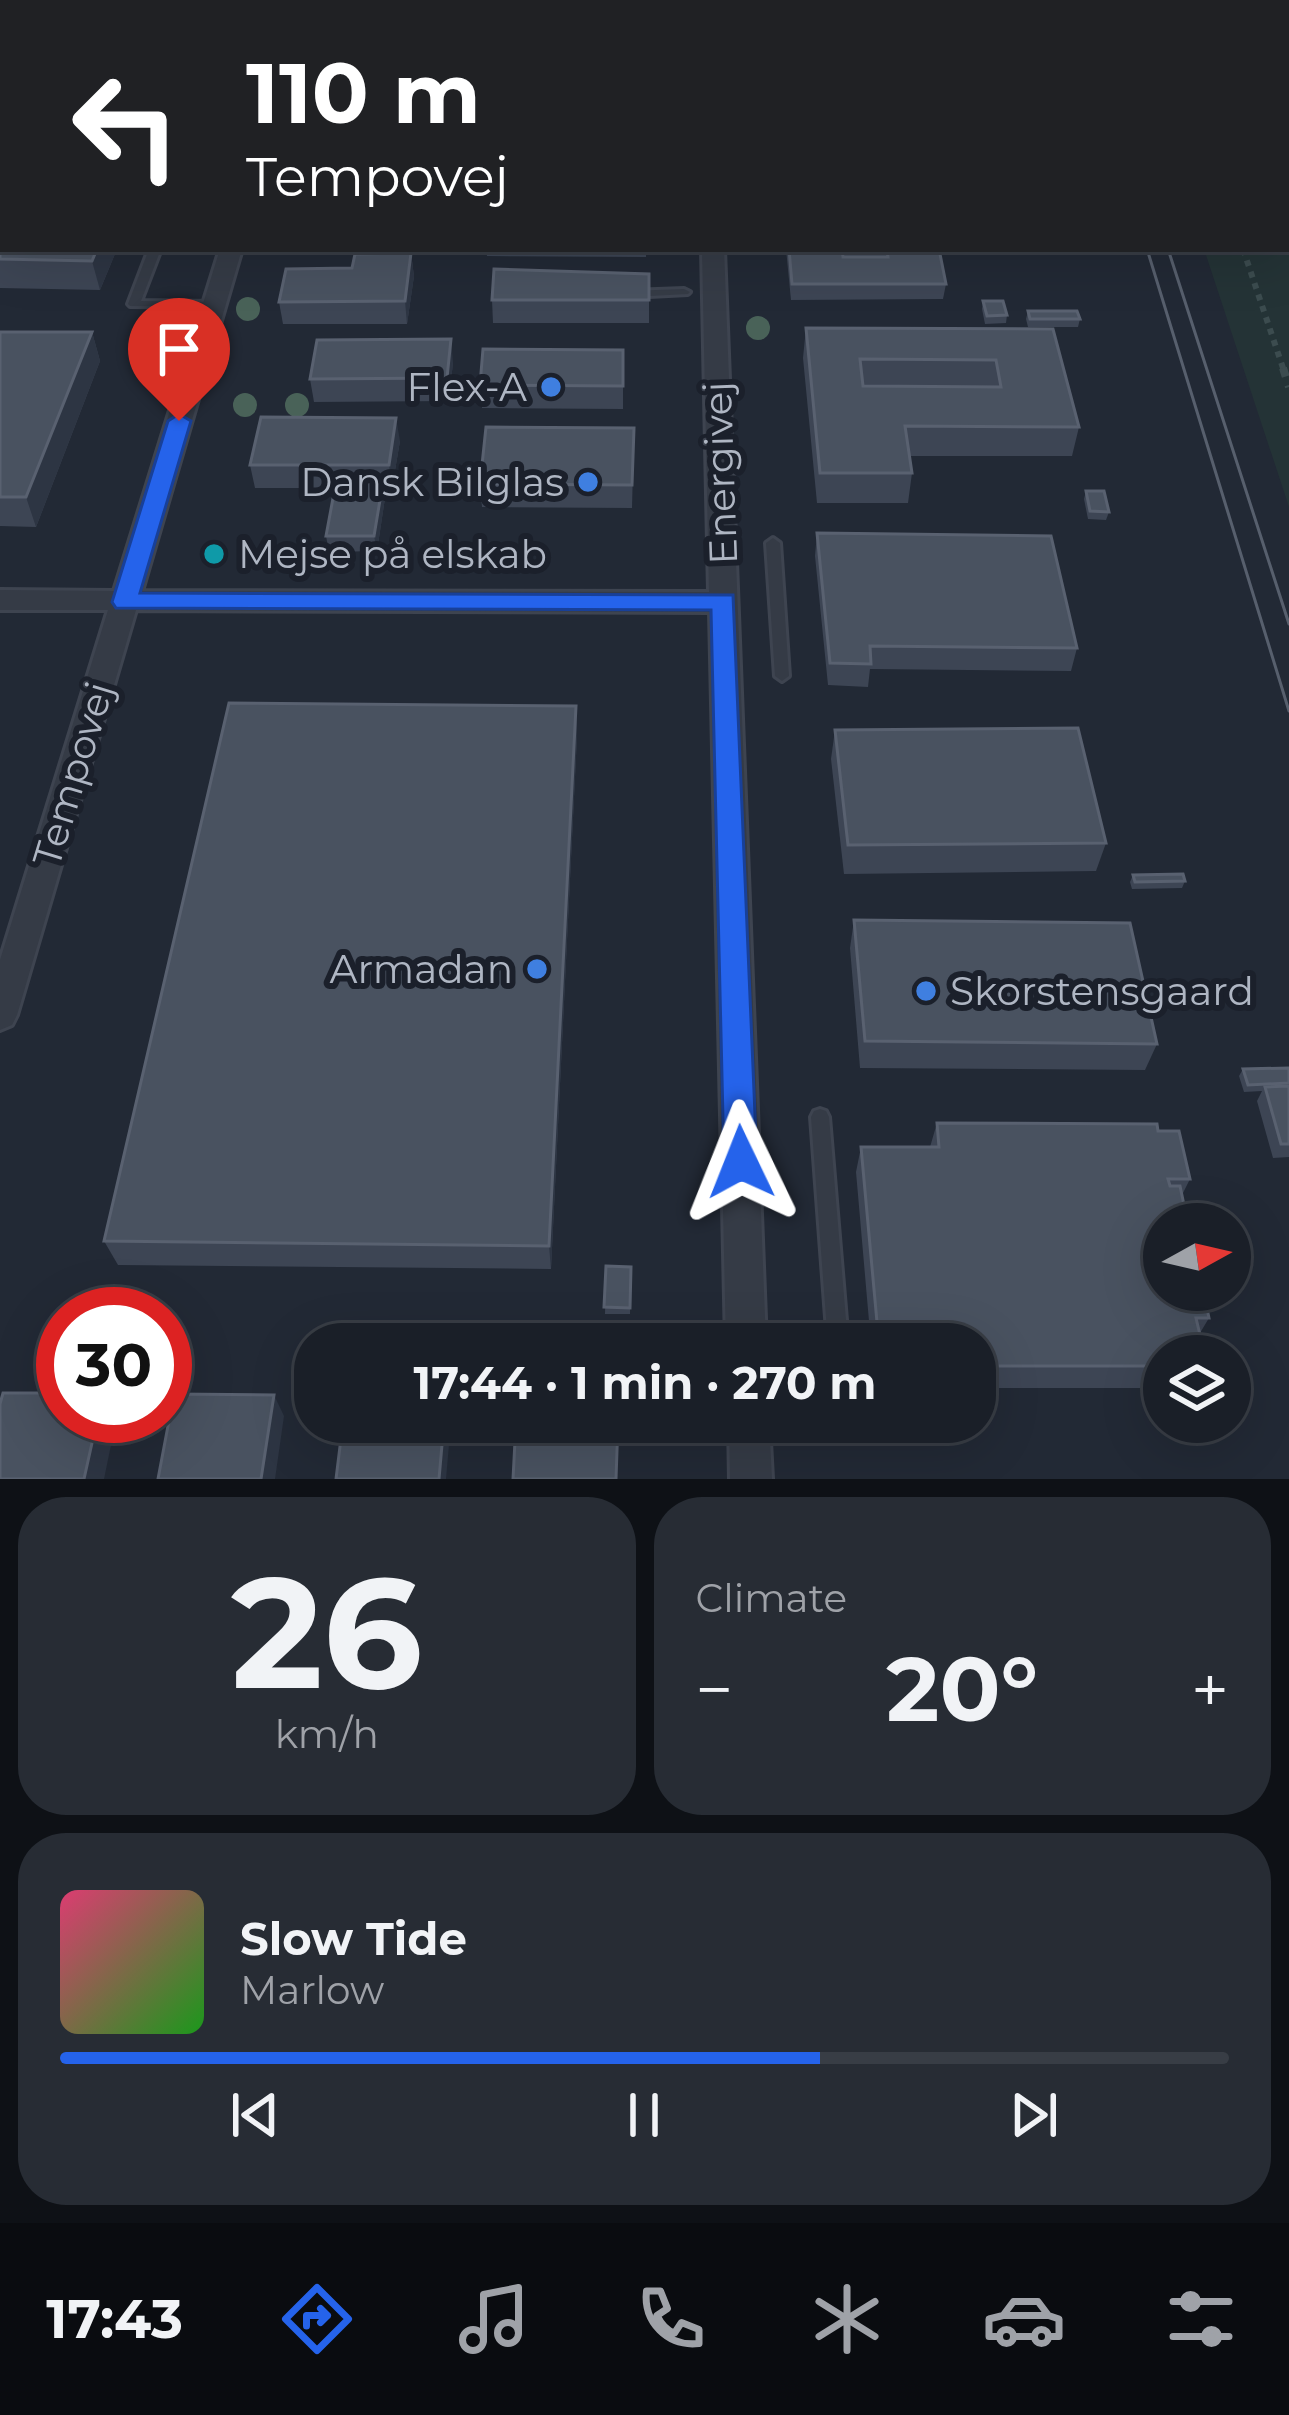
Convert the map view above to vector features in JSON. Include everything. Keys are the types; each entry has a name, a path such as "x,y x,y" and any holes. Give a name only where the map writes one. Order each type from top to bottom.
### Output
{"street":[{"name":"Tempovej","path":"0,1016 229,252"},
{"name":"Energivej","path":"713,252 745,1323"},
{"path":"0,600 724,602"},
{"path":"750,1443 751,1479"}],"lane":[{"path":"153,252 134,304 214,305"},
{"path":"616,294 684,292"},
{"path":"773,543 782,676"},
{"path":"820,1117 836,1323"}],"path":[{"path":"1244,252 1289,387"}],"shaded area":[{"path":"1205,252 1289,252 1289,507"}],"building":[{"path":"0,252 96,252 92,261 0,259"},
{"path":"789,252 888,257 887,252 940,252 946,284 792,284"},
{"path":"411,253 405,301 279,302 286,269 352,268 355,254"},
{"path":"494,269 649,274 649,300 492,300"},
{"path":"983,301 1003,301 1007,315 987,316"},
{"path":"1028,311 1077,311 1080,319 1030,319"},
{"path":"806,328 1053,329 1079,427 905,426 912,473 820,473","holes":["860,359 996,360 1001,387 863,386"]},
{"path":"0,332 92,332 26,497 0,497"},
{"path":"451,339 447,378 310,379 317,340"},
{"path":"483,349 623,350 623,386 480,385"},
{"path":"261,417 396,418 389,465 250,465"},
{"path":"486,427 634,428 632,485 480,484"},
{"path":"336,482 383,482 374,536 326,536"},
{"path":"1086,491 1104,491 1109,512 1090,511"},
{"path":"817,533 1051,536 1077,648 870,646 871,664 830,663"},
{"path":"229,703 576,706 549,1246 104,1241"},
{"path":"1078,728 1106,843 848,845 835,730"},
{"path":"1183,874 1185,881 1135,882 1133,875"},
{"path":"854,920 1130,923 1157,1044 865,1041"},
{"path":"1289,1068 1289,1083 1248,1085 1243,1069"},
{"path":"1289,1086 1289,1144 1281,1144 1265,1087"},
{"path":"937,1123 1157,1124 1158,1131 1179,1131 1190,1179 1168,1179 1170,1186 1180,1186 1184,1203 1143,1203 1143,1311 1208,1311 1209,1318 1196,1318 1200,1335 1143,1335 1143,1366 996,1366 996,1323 877,1323 861,1147 939,1147"},
{"path":"606,1266 631,1267 630,1308 604,1307"},
{"path":"3,1393 36,1393 36,1443 92,1443 84,1479 0,1479"},
{"path":"192,1394 274,1395 261,1479 158,1479 165,1443 192,1443"},
{"path":"340,1443 442,1443 439,1479 336,1479"},
{"path":"515,1443 617,1443 616,1479 513,1479"}],"tram line":[{"path":"1148,252 1289,711"},
{"path":"1169,252 1289,624"}],"place":[{"name":"Flex-A","path":"551,387"},
{"name":"Dansk Bilglas","path":"588,482"},
{"name":"Mejse på elskab","path":"214,554"},
{"name":"Armadan","path":"537,969"},
{"name":"Skorstensgaard","path":"926,991"}],"route":[{"path":"179,421 124,602 724,602 741,1162"}]}
